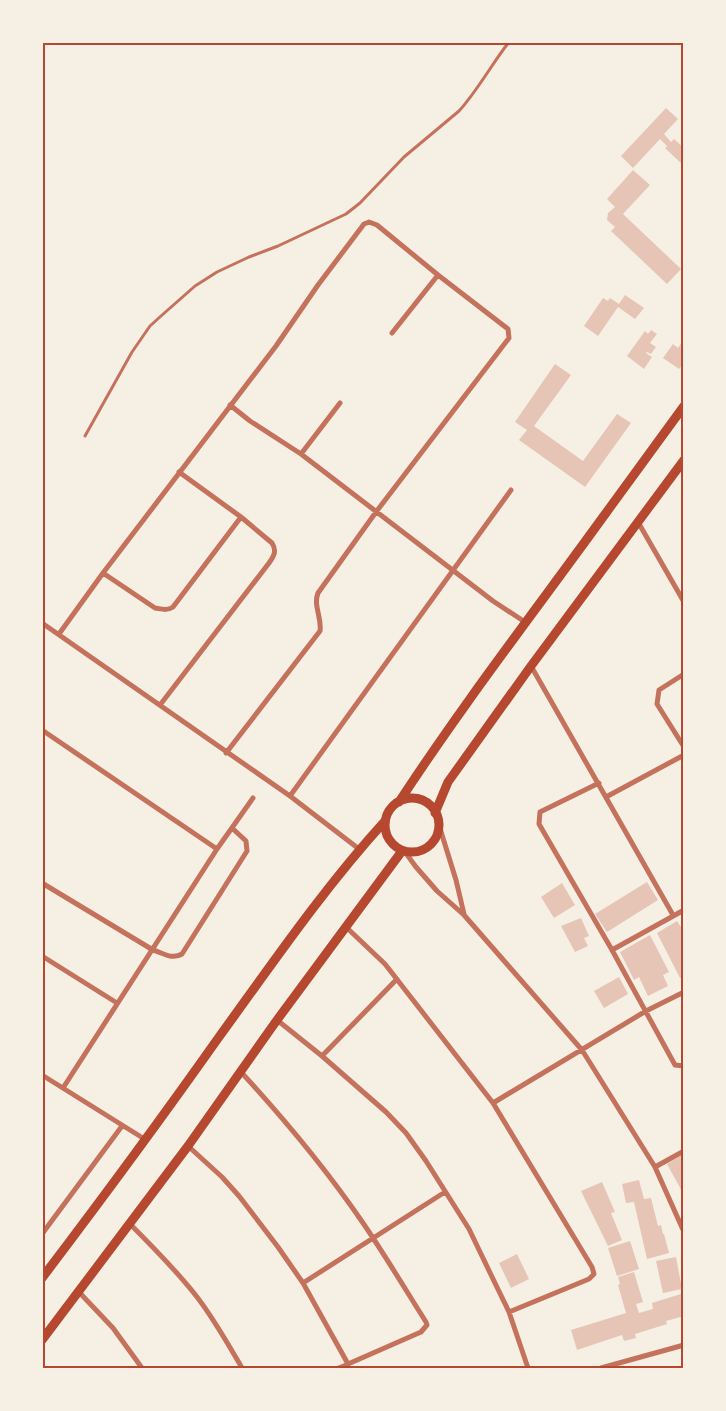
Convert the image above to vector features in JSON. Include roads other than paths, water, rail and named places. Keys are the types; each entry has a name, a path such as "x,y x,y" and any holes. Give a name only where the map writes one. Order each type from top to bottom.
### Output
{"main road":[{"path":"399,802 525,622 684,406"},
{"path":"385,821 385,831 388,839 394,846 404,851 414,852 422,850 435,839 438,831 437,817 448,782 531,666 684,460"},
{"path":"42,1278 146,1140 323,895 359,849 385,821 392,807 399,802 409,799 420,800 429,805 437,817"},
{"path":"42,1340 188,1146 277,1020 404,851"}],"street":[{"path":"59,634 230,404 276,346 318,285 364,224 369,222 377,225 508,329 509,338 376,512 318,593 316,600 320,619 320,631 226,753"},
{"path":"392,333 438,275"},
{"path":"301,454 340,403"},
{"path":"230,404 250,421 301,454 493,601 525,622"},
{"path":"160,705 274,555 275,548 272,543 242,517 180,472"},
{"path":"290,796 511,490"},
{"path":"103,573 156,608 169,609 173,607 242,517"},
{"path":"638,522 682,598"},
{"path":"42,623 290,796 359,849"},
{"path":"531,666 673,915"},
{"path":"684,674 659,690 657,704 684,747"},
{"path":"42,730 218,849"},
{"path":"606,797 684,755"},
{"path":"599,783 540,812 540,828 612,950 675,1065 684,1066"},
{"path":"63,1088 253,798"},
{"path":"437,817 456,880 464,915"},
{"path":"42,883 153,950 172,957 182,954 247,851 246,841 232,828"},
{"path":"404,851 437,891 464,915 582,1050 655,1167 683,1230"},
{"path":"612,950 684,910"},
{"path":"346,927 386,964 493,1103 593,1271 594,1274 589,1279 509,1312"},
{"path":"42,956 117,1003"},
{"path":"322,1056 397,979"},
{"path":"493,1103 646,1011 684,992"},
{"path":"277,1020 322,1056 406,1132 469,1229 509,1312 528,1368"},
{"path":"241,1072 280,1114 318,1161 372,1238 427,1325 422,1332 338,1368"},
{"path":"42,1075 146,1140"},
{"path":"42,1234 122,1126"},
{"path":"188,1146 239,1196 278,1247 303,1283 348,1364"},
{"path":"655,1167 684,1151"},
{"path":"303,1283 445,1192"},
{"path":"130,1224 196,1296 242,1368"},
{"path":"78,1291 113,1328 142,1368"},
{"path":"601,1368 684,1346"}],"lane":[{"path":"85,436 120,371 150,326 195,286 216,272 324,225 346,214 360,203 397,164 459,111 509,42"}]}
